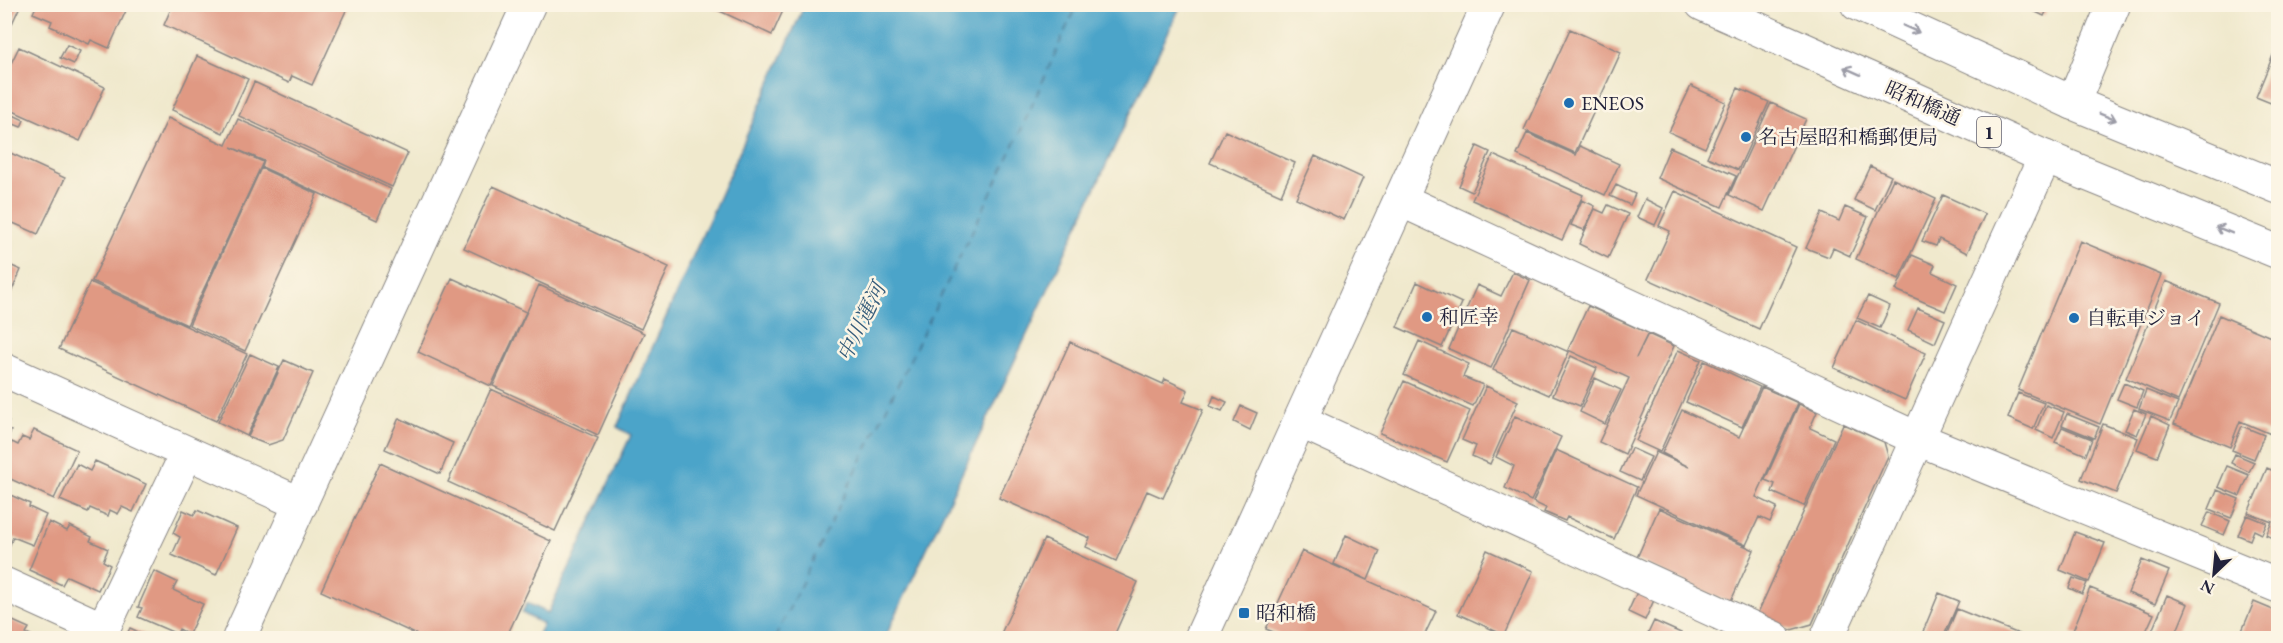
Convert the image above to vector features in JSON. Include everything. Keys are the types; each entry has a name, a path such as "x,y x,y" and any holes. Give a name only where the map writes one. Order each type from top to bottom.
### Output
{"main road":[{"path":"239,639 529,4"},
{"path":"1207,637 1300,421 1490,4"},
{"name":"昭和橋通","path":"1702,4 2045,157 2278,252"},
{"path":"1857,4 2073,103 2278,187"},
{"path":"2073,103 2114,4"},
{"path":"1827,639 2045,157"},
{"path":"1401,200 1918,439 2278,586"},
{"path":"4,370 301,504"},
{"path":"1300,421 1774,639"},
{"path":"4,584 103,629 187,453"}],"water":[{"name":"中川運河","path":"805,4 1181,5 885,638 536,638 543,624 522,613 527,603 548,613 631,435 617,427"}],"building":[{"path":"4,4 21,4 4,41"},
{"path":"37,4 129,4 109,48 91,40 89,44 50,26 52,21 33,13"},
{"path":"173,4 349,4 312,85 292,76 289,83 164,25"},
{"path":"712,4 786,4 772,35 711,7"},
{"path":"2019,4 2050,4 2044,16"},
{"path":"1570,29 1621,52 1575,153 1524,130"},
{"path":"2278,43 2278,106 2256,97"},
{"path":"67,45 80,51 74,64 60,58"},
{"path":"19,47 105,87 80,141 4,107 4,78"},
{"path":"197,56 248,79 223,133 172,110"},
{"path":"254,82 408,153 392,187 239,116"},
{"path":"1691,86 1726,102 1705,148 1669,132"},
{"path":"1738,88 1769,102 1738,170 1707,157"},
{"path":"1771,103 1806,119 1764,211 1729,195"},
{"path":"7,112 24,120 21,127 4,120"},
{"path":"168,118 226,145 238,119 391,189 377,220 262,167 264,161 231,147 263,162 187,325 92,281"},
{"path":"1225,131 1295,163 1281,195 1210,163"},
{"path":"1527,133 1576,155 1580,146 1619,164 1605,195 1517,155"},
{"path":"1477,146 1490,152 1472,192 1459,186"},
{"path":"1670,147 1736,176 1722,207 1657,178"},
{"path":"4,150 65,178 38,234 4,219"},
{"path":"1493,155 1583,195 1562,240 1472,200"},
{"path":"1315,156 1363,178 1344,220 1296,198"},
{"path":"1870,166 1891,176 1875,210 1854,200"},
{"path":"261,168 317,194 245,351 189,325"},
{"path":"1893,179 1936,199 1899,279 1856,259"},
{"path":"1616,185 1635,194 1630,205 1610,196"},
{"path":"493,186 669,267 641,329 464,248"},
{"path":"1675,191 1796,247 1759,329 1648,279 1670,231 1659,226"},
{"path":"1943,195 1985,214 1967,253 1939,239 1936,246 1922,241"},
{"path":"1645,199 1663,208 1655,225 1637,217"},
{"path":"1582,200 1595,206 1584,230 1571,225"},
{"path":"1608,205 1628,214 1608,258 1579,244 1595,209 1604,213"},
{"path":"1845,207 1868,217 1850,256 1833,248 1829,257 1806,248 1822,213 1839,221"},
{"path":"2080,241 2161,275 2100,424 2018,390"},
{"path":"1912,255 1935,265 1932,272 1957,284 1945,311 1896,290"},
{"path":"5,263 21,270 5,306"},
{"path":"1513,272 1530,280 1491,368 1449,349 1477,285 1501,296"},
{"path":"452,278 526,312 491,386 418,352"},
{"path":"2166,281 2219,303 2178,401 2126,378"},
{"path":"90,282 247,354 216,421 59,349"},
{"path":"1417,282 1462,303 1442,347 1397,327"},
{"path":"539,285 644,333 598,435 493,386"},
{"path":"1868,296 1890,306 1880,328 1857,318"},
{"path":"1588,306 1648,333 1636,358 1648,334 1674,346 1625,454 1599,442 1629,378 1568,350"},
{"path":"1918,308 1945,320 1935,343 1908,330"},
{"path":"2219,315 2278,340 2278,437 2240,421 2230,447 2174,424"},
{"path":"1856,320 1926,353 1905,400 1834,368"},
{"path":"1513,327 1569,352 1549,395 1493,370"},
{"path":"1419,341 1469,364 1463,377 1483,385 1473,406 1404,375"},
{"path":"1070,342 1163,384 1165,379 1188,390 1183,402 1203,410 1163,498 1147,491 1116,561 1086,547 1090,538 999,498"},
{"path":"1678,350 1701,360 1660,452 1636,441"},
{"path":"250,354 279,367 247,436 218,422"},
{"path":"1571,356 1597,368 1580,406 1553,395"},
{"path":"284,360 313,373 283,440 268,445 248,437"},
{"path":"1704,361 1760,387 1742,427 1686,402"},
{"path":"1595,378 1621,390 1605,424 1580,412"},
{"path":"1404,381 1470,411 1447,462 1380,433"},
{"path":"2124,383 2143,391 2137,407 2117,399"},
{"path":"1486,386 1518,401 1490,464 1472,456 1476,446 1462,440"},
{"path":"1762,387 1798,403 1756,497 1777,507 1770,522 1759,517 1746,545 1636,495 1656,452 1689,467 1662,453 1682,410 1739,437"},
{"path":"491,389 598,438 555,531 448,482"},
{"path":"2146,390 2178,403 2170,421 2139,409"},
{"path":"2018,393 2044,403 2033,429 2008,418"},
{"path":"1214,396 1227,402 1222,411 1210,406"},
{"path":"1799,404 1817,412 1810,428 1834,439 1804,506 1772,492 1775,484 1765,480"},
{"path":"2046,405 2064,412 2053,438 2036,430"},
{"path":"1241,406 1257,413 1250,430 1234,422"},
{"path":"2134,409 2146,414 2137,435 2125,430"},
{"path":"2067,414 2099,427 2094,438 2062,425"},
{"path":"1515,416 1561,437 1531,501 1505,488 1514,466 1496,457"},
{"path":"2151,416 2170,425 2157,457 2137,449"},
{"path":"399,418 453,443 440,474 385,449"},
{"path":"4,419 9,421 6,429 11,431 4,445"},
{"path":"1843,424 1884,442 1888,456 1812,624 1791,630 1757,615"},
{"path":"2103,424 2138,438 2116,493 2081,479"},
{"path":"2242,426 2264,435 2254,459 2232,450"},
{"path":"2062,427 2092,439 2086,455 2055,442"},
{"path":"34,430 77,450 54,499 4,476 4,458 12,442 18,445 22,437 29,440"},
{"path":"1631,448 1651,457 1640,481 1620,472"},
{"path":"1556,450 1637,487 1614,539 1567,517 1565,521 1544,512 1546,508 1533,502"},
{"path":"2235,454 2254,462 2249,472 2231,463"},
{"path":"95,461 146,484 133,512 122,507 118,514 110,510 108,516 90,508 88,512 60,500 77,464 90,471"},
{"path":"380,463 551,541 506,638 424,638 321,591"},
{"path":"2227,466 2249,475 2240,496 2218,487"},
{"path":"2267,468 2278,473 2278,540 2266,535 2272,522 2248,513"},
{"path":"2217,490 2239,499 2231,518 2209,509"},
{"path":"4,492 30,504 29,507 46,515 33,545 13,537 9,547 4,545"},
{"path":"1659,508 1754,550 1730,603 1636,560"},
{"path":"183,510 194,515 197,510 237,528 216,575 172,555 180,537 173,533"},
{"path":"2209,512 2230,521 2224,535 2202,526"},
{"path":"2247,515 2267,523 2262,534 2254,530 2250,540 2238,535"},
{"path":"49,522 67,531 70,526 92,537 90,541 108,549 103,561 110,565 98,590 67,576 62,585 29,570"},
{"path":"2075,532 2105,543 2089,582 2060,570"},
{"path":"1346,535 1380,551 1368,580 1334,564"},
{"path":"1044,539 1138,582 1113,638 999,638"},
{"path":"1487,550 1533,571 1504,635 1458,614"},
{"path":"1302,551 1436,611 1423,638 1288,638 1266,629"},
{"path":"2142,560 2169,571 2155,604 2128,593"},
{"path":"154,571 177,582 173,590 203,604 189,634 179,629 177,634 138,617 142,608 138,607"},
{"path":"2073,578 2087,583 2082,594 2069,588"},
{"path":"2090,588 2154,614 2143,638 2084,638 2072,633"},
{"path":"1637,592 1654,600 1645,620 1628,612"},
{"path":"1939,593 1959,601 1943,638 1933,638 1922,634"},
{"path":"2167,595 2188,604 2174,638 2149,638"},
{"path":"2254,602 2278,612 2278,638 2239,638"},
{"path":"1957,609 2029,638 1945,638"},
{"path":"4,617 29,628 26,633 37,638 4,638"},
{"path":"1654,621 1692,638 1646,638"},
{"path":"130,628 152,638 125,638"}],"ferry route":[{"path":"775,638 1017,139 1077,4"}],"place":[{"name":"ENEOS","path":"1569,103"},
{"name":"名古屋昭和橋郵便局","path":"1746,137"},
{"name":"和匠幸","path":"1427,317"},
{"name":"自転車ジョイ","path":"2074,318"},
{"name":"昭和橋","path":"1244,613"}]}
